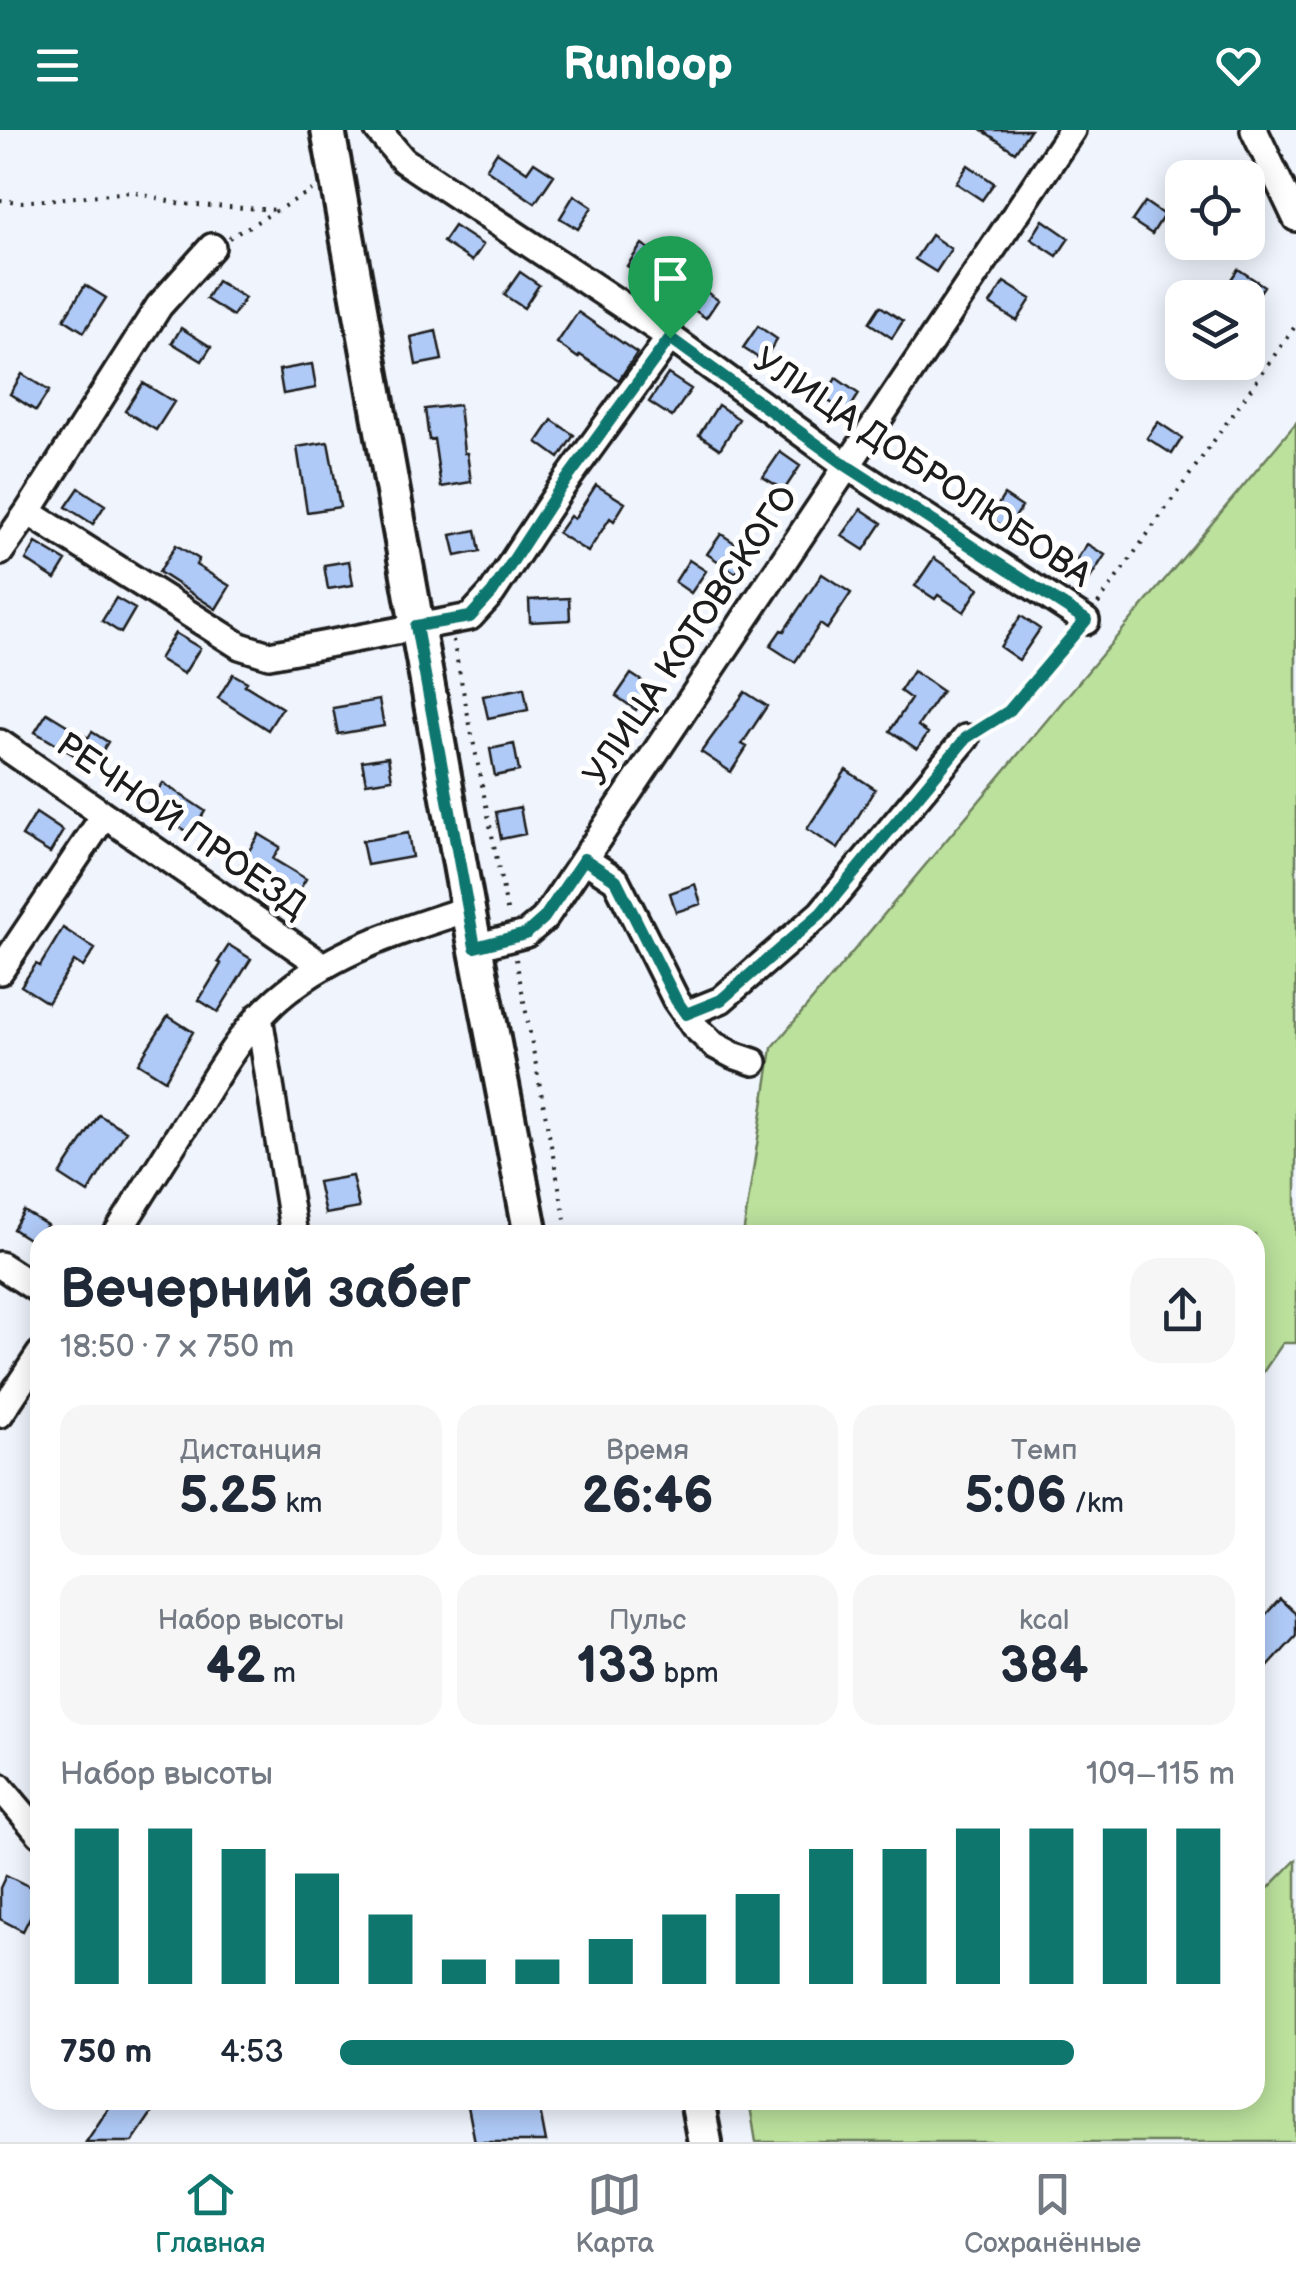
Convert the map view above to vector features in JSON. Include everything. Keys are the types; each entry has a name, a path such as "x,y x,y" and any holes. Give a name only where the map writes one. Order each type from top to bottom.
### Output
{"main road":[{"path":"328,130 416,626 529,1225"},
{"path":"699,2110 705,2142"}],"street":[{"name":"УЛИЦА ДОБРОЛЮБОВА","path":"378,130 403,160 670,338 847,466 1086,620"},
{"name":"УЛИЦА КОТОВСКОГО","path":"475,947 526,934 544,918 1071,130"},
{"path":"1254,130 1296,218"},
{"path":"0,552 158,306 212,248"},
{"path":"28,512 240,646 269,655 470,617 492,593 559,490 670,338"},
{"path":"686,1014 721,1000 821,913 966,738"},
{"name":"РЕЧНОЙ ПРОЕЗД","path":"0,743 323,966"},
{"path":"0,971 104,816"},
{"path":"584,859 616,880 676,1000 694,1026 732,1055 754,1062"},
{"path":"122,1225 234,1047 288,990 323,966 399,931 468,909"},
{"path":"260,1016 292,1225"},
{"path":"0,1265 30,1285"},
{"path":"0,1414 30,1369"},
{"path":"0,1787 30,1822"}],"path":[{"path":"212,248 338,176"},
{"path":"0,200 21,202 132,192 181,204 277,210"},
{"path":"966,738 1009,711 1086,620 1296,325"}],"green space":[{"path":"1296,423 1296,1343 1283,1343 1265,1369 1265,1225 745,1225 772,1048"},
{"path":"1296,1860 1296,2142 756,2142 751,2110 1265,2110 1265,1892"}],"building":[{"path":"982,130 1030,130 1015,152"},
{"path":"497,152 527,172 534,162 554,175 535,203 486,169"},
{"path":"968,165 994,183 982,200 956,183"},
{"path":"574,195 592,207 578,229 560,218"},
{"path":"1145,202 1164,215 1152,234 1132,221"},
{"path":"1043,220 1069,238 1057,256 1031,239"},
{"path":"454,226 483,245 472,261 443,242"},
{"path":"931,235 951,249 936,272 915,259"},
{"path":"642,244 668,262 653,284 627,266"},
{"path":"1238,269 1255,280 1231,280"},
{"path":"520,272 539,285 524,308 504,295"},
{"path":"217,281 245,298 233,316 206,299"},
{"path":"1004,282 1031,299 1017,321 990,304"},
{"path":"695,284 718,300 706,318 682,302"},
{"path":"85,285 106,298 84,332 64,319"},
{"path":"880,306 903,321 892,338 869,323"},
{"path":"578,312 637,353 619,380 557,343"},
{"path":"758,326 777,339 763,361 743,348"},
{"path":"181,328 211,347 202,361 172,343"},
{"path":"436,331 442,360 416,365 411,337"},
{"path":"312,364 316,388 283,394 279,370"},
{"path":"22,374 49,391 36,411 10,394"},
{"path":"668,374 691,389 672,417 649,402"},
{"path":"836,378 859,394 847,413 824,398"},
{"path":"143,383 174,402 156,430 125,411"},
{"path":"459,405 471,482 441,487 425,409"},
{"path":"718,405 739,419 720,449 699,435"},
{"path":"552,420 574,435 559,458 537,442"},
{"path":"1158,422 1182,438 1172,454 1147,438"},
{"path":"328,442 340,507 307,512 297,447"},
{"path":"780,452 800,466 784,490 763,477"},
{"path":"596,485 625,503 588,552 558,533 570,516 574,519"},
{"path":"79,488 105,505 93,524 66,507"},
{"path":"1004,495 1022,507 1007,529 990,518"},
{"path":"861,509 882,523 864,550 842,536"},
{"path":"476,530 480,551 456,556 451,535"},
{"path":"721,534 750,553 736,573 707,554"},
{"path":"36,543 66,561 55,579 26,560"},
{"path":"1087,544 1105,555 1089,580 1071,568"},
{"path":"176,545 199,559 196,565 230,586 216,609 159,572"},
{"path":"934,558 979,588 964,612 915,586"},
{"path":"689,560 706,571 691,593 675,582"},
{"path":"349,561 353,585 328,589 324,565"},
{"path":"822,574 851,593 827,629 820,624 795,662 770,646"},
{"path":"116,598 135,609 121,633 102,621"},
{"path":"569,598 570,620 530,622 529,600"},
{"path":"1021,616 1040,629 1019,660 1000,647"},
{"path":"175,633 200,648 184,674 159,659"},
{"path":"913,671 942,691 918,726 928,733 917,749 890,731 911,699 900,691"},
{"path":"233,674 282,708 268,730 218,698"},
{"path":"631,674 651,687 636,710 616,696"},
{"path":"524,688 528,710 488,718 483,696"},
{"path":"745,692 767,706 742,744 747,747 731,772 701,752"},
{"path":"379,700 384,726 338,734 333,708"},
{"path":"47,713 88,738 92,732 108,742 93,766 35,732"},
{"path":"514,744 519,771 495,776 490,749"},
{"path":"388,757 392,779 366,783 362,761"},
{"path":"846,770 875,789 838,849 807,829"},
{"path":"163,783 205,811 191,834 148,806"},
{"path":"520,807 525,834 501,839 496,812"},
{"path":"36,813 63,831 50,853 22,836"},
{"path":"408,833 412,857 367,865 362,841"},
{"path":"259,834 280,847 273,859 306,879 288,909 267,896 271,890 238,869"},
{"path":"695,884 701,904 676,912 670,893"},
{"path":"63,928 95,949 83,967 74,961 48,1003 21,986 36,964 40,966"},
{"path":"229,945 251,959 218,1012 199,1000"},
{"path":"168,1016 193,1032 165,1080 138,1063"},
{"path":"99,1115 126,1131 88,1193 60,1175"},
{"path":"352,1176 359,1208 325,1214 318,1182"},
{"path":"24,1211 47,1225 30,1225 30,1240 13,1229"},
{"path":"1280,1599 1296,1614 1296,1636 1265,1670 1265,1615"},
{"path":"6,1875 30,1887 30,1917 23,1931 0,1919 0,1888"},
{"path":"107,2110 153,2111 132,2142 86,2142"},
{"path":"469,2110 540,2110 546,2142 475,2142"}],"route":[{"path":"670,338 847,466 1086,620 1009,711 966,738 821,913 721,1000 686,1014 616,880 584,859 544,918 526,934 475,947 416,626 470,617 492,593 559,490 670,338"}]}
